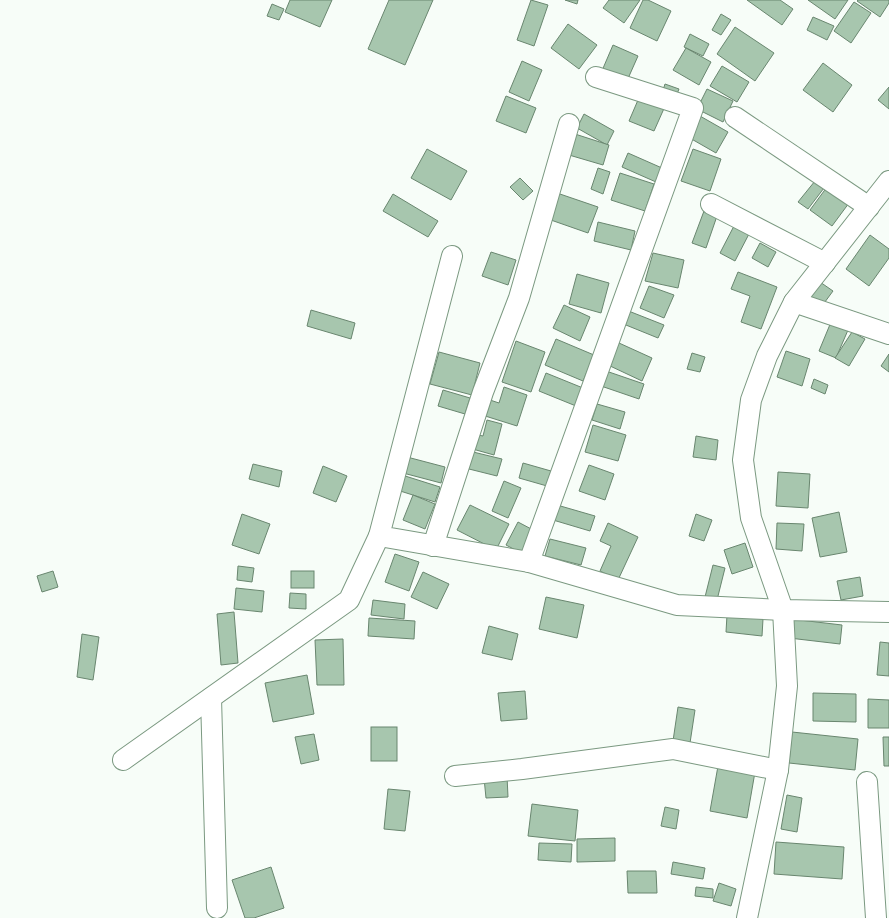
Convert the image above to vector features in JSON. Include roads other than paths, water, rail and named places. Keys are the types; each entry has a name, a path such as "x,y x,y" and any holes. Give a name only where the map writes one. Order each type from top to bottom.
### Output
{"street":[{"path":"529,562 693,108 596,77"},
{"path":"735,117 869,206"},
{"path":"433,546 483,392 519,298 569,124"},
{"path":"747,918 778,770 787,686 783,610 751,518 743,460 751,400 767,356 794,302 889,181"},
{"path":"711,204 825,263"},
{"path":"123,760 349,600 379,536 452,256"},
{"path":"794,302 889,334"},
{"path":"379,536 529,562 677,605 783,610 889,612"},
{"path":"211,698 217,908"},
{"path":"455,776 522,769 672,748 778,770"},
{"path":"868,782 876,918"}]}
